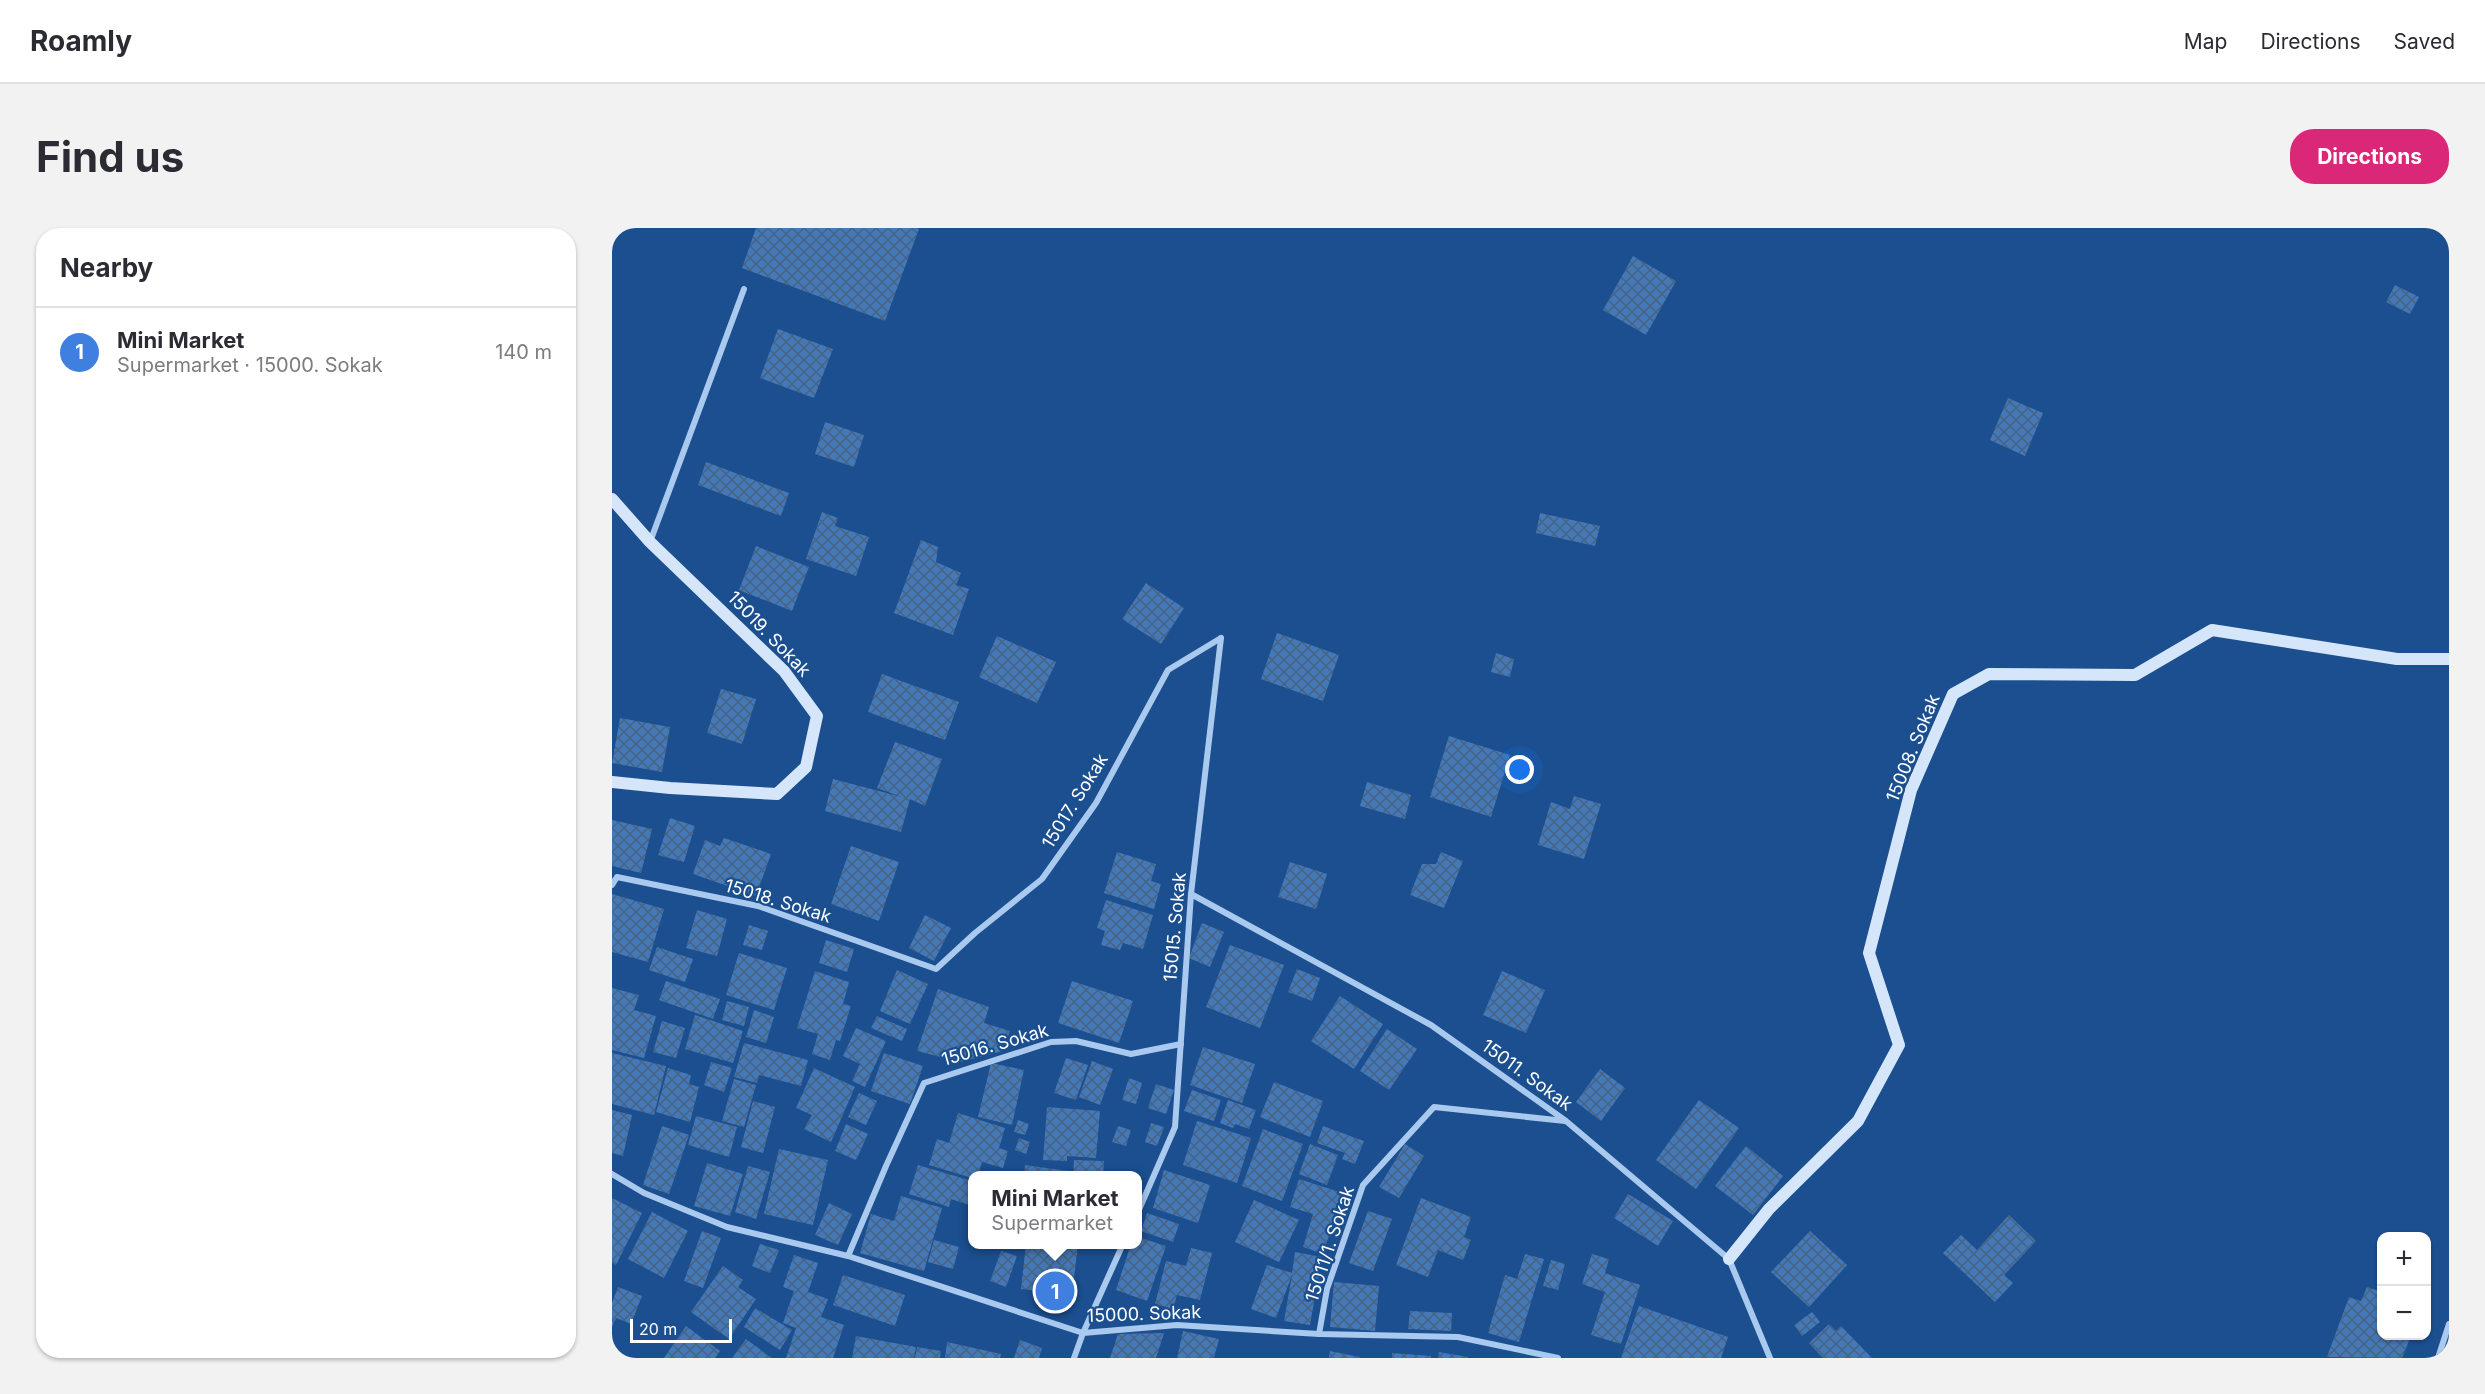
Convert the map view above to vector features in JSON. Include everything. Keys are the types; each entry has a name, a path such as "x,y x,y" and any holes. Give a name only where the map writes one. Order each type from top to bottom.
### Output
{"street":[{"path":"650,542 744,289"},
{"name":"15019. Sokak","path":"612,499 650,542 784,671 817,716 806,767 777,794 612,782"},
{"name":"15008. Sokak","path":"1729,1259 1769,1209 1858,1121 1899,1045 1869,953 1911,790 1953,694 1989,674 2135,675 2212,630 2397,659 2449,659"},
{"name":"15015. Sokak","path":"1142,1201 1175,1127 1191,894 1221,638"},
{"name":"15017. Sokak","path":"936,969 975,933 1042,879 1096,803 1168,670 1221,638"},
{"name":"15018. Sokak","path":"612,885 617,877 758,906 936,969"},
{"name":"15011. Sokak","path":"1191,894 1431,1025 1566,1121 1729,1259 1770,1358"},
{"name":"15016. Sokak","path":"848,1256 924,1083 1051,1042 1076,1041 1131,1054 1181,1044"},
{"name":"15011/1. Sokak","path":"1319,1334 1327,1288 1363,1185 1434,1107 1566,1121"},
{"name":"15000. Sokak","path":"612,1174 644,1193 727,1227 848,1256 1083,1333 1177,1325 1319,1334 1458,1337 1558,1358"},
{"path":"1074,1358 1121,1249"},
{"path":"2438,1358 2449,1324"}],"building":[{"path":"756,228 919,229 885,321 742,268"},
{"path":"1633,256 1676,281 1646,335 1603,310"},
{"path":"2395,285 2419,297 2410,314 2386,302"},
{"path":"778,329 833,349 814,398 760,378"},
{"path":"2008,398 2043,413 2025,456 1990,440"},
{"path":"825,422 864,435 854,467 815,454"},
{"path":"706,462 789,493 781,516 698,485"},
{"path":"822,512 838,518 835,526 869,537 856,576 806,559"},
{"path":"1540,513 1600,526 1595,546 1536,533"},
{"path":"921,540 938,547 936,562 961,573 956,585 969,589 953,635 894,613"},
{"path":"756,546 809,567 792,611 739,590"},
{"path":"1146,583 1184,608 1161,644 1122,619"},
{"path":"1277,633 1339,655 1323,701 1261,679"},
{"path":"997,636 1056,662 1037,703 979,677"},
{"path":"1496,653 1514,659 1510,677 1491,672"},
{"path":"882,674 959,702 945,740 868,712"},
{"path":"721,689 756,699 742,744 707,733"},
{"path":"620,718 670,727 662,772 612,763"},
{"path":"1449,736 1510,755 1491,817 1430,797"},
{"path":"895,742 942,759 925,806 910,799 901,832 825,811 833,779 902,797 877,788"},
{"path":"1367,782 1411,795 1405,819 1360,806"},
{"path":"1574,796 1601,804 1584,859 1538,845 1551,802 1570,809"},
{"path":"670,818 695,826 684,862 658,855"},
{"path":"612,820 652,829 641,873 612,866"},
{"path":"724,838 771,854 756,896 693,874 705,840 720,846"},
{"path":"851,846 899,862 879,921 831,904"},
{"path":"1117,852 1156,864 1151,881 1161,884 1154,909 1104,893"},
{"path":"1441,852 1463,861 1444,908 1410,895 1422,864 1436,864"},
{"path":"1290,862 1327,874 1316,909 1278,897"},
{"path":"612,894 664,909 648,962 612,952"},
{"path":"1106,900 1153,915 1143,949 1123,943 1120,950 1101,945 1105,931 1097,928"},
{"path":"697,910 727,919 717,956 686,948"},
{"path":"925,915 951,928 934,961 909,948"},
{"path":"1202,923 1224,932 1210,967 1189,958"},
{"path":"749,925 768,931 762,950 743,945"},
{"path":"826,940 854,949 847,972 819,963"},
{"path":"1230,945 1284,965 1260,1028 1206,1007"},
{"path":"657,947 693,959 685,982 649,970"},
{"path":"739,953 787,968 774,1010 726,995"},
{"path":"1297,969 1320,978 1312,1001 1288,992"},
{"path":"897,970 928,984 910,1024 880,1011"},
{"path":"815,971 849,982 843,1004 851,1006 840,1041 836,1040 830,1060 812,1054 818,1034 797,1028"},
{"path":"1502,971 1545,990 1526,1033 1483,1015"},
{"path":"666,981 720,999 713,1019 659,1000"},
{"path":"1072,981 1133,1001 1119,1043 1058,1023"},
{"path":"612,988 639,995 634,1010 656,1016 644,1058 612,1050"},
{"path":"938,989 989,1007 984,1023 1010,1031 1003,1051 960,1062 917,1051"},
{"path":"1340,996 1383,1024 1354,1069 1311,1041"},
{"path":"727,1001 749,1007 744,1026 722,1020"},
{"path":"754,1010 774,1017 766,1043 746,1037"},
{"path":"695,1015 743,1031 733,1063 685,1049"},
{"path":"877,1016 907,1029 902,1041 871,1028"},
{"path":"662,1021 685,1028 676,1058 653,1052"},
{"path":"856,1028 886,1041 865,1087 852,1081 860,1064 843,1056"},
{"path":"1387,1029 1417,1049 1389,1090 1360,1071"},
{"path":"744,1043 808,1060 801,1086 759,1075 757,1083 734,1077"},
{"path":"1203,1047 1255,1064 1242,1103 1190,1085"},
{"path":"612,1053 666,1066 654,1115 612,1104"},
{"path":"884,1053 923,1066 910,1104 871,1091"},
{"path":"1066,1058 1088,1065 1076,1100 1054,1093"},
{"path":"1092,1061 1113,1069 1100,1105 1079,1097"},
{"path":"711,1062 732,1068 724,1092 704,1085"},
{"path":"991,1063 1024,1070 1012,1125 978,1117"},
{"path":"668,1068 691,1075 689,1084 699,1087 690,1122 656,1112"},
{"path":"814,1068 855,1087 831,1142 804,1129 812,1115 796,1108"},
{"path":"1600,1069 1625,1088 1601,1121 1576,1102"},
{"path":"1129,1078 1142,1083 1136,1104 1122,1100"},
{"path":"734,1079 756,1085 744,1127 722,1121"},
{"path":"1274,1082 1323,1101 1310,1137 1260,1117"},
{"path":"1156,1084 1174,1090 1166,1114 1148,1108"},
{"path":"1192,1090 1221,1100 1214,1121 1184,1111"},
{"path":"859,1093 877,1101 866,1125 848,1117"},
{"path":"1228,1100 1256,1110 1249,1129 1235,1124 1233,1128 1220,1123"},
{"path":"1699,1100 1739,1128 1696,1189 1656,1160"},
{"path":"753,1101 775,1107 763,1153 741,1147"},
{"path":"1047,1107 1100,1111 1096,1158 1067,1156 1067,1161 1043,1160"},
{"path":"612,1110 632,1115 623,1156 612,1153"},
{"path":"958,1113 1005,1128 999,1148 1008,1151 1003,1168 982,1162 979,1171 968,1171 968,1177 929,1165 937,1139 949,1143"},
{"path":"696,1116 737,1127 729,1157 688,1145"},
{"path":"1018,1120 1029,1124 1025,1135 1014,1132"},
{"path":"1197,1121 1251,1138 1237,1183 1183,1165"},
{"path":"1151,1123 1164,1127 1157,1146 1145,1142"},
{"path":"846,1124 868,1134 856,1160 835,1151"},
{"path":"662,1126 689,1135 669,1194 643,1185"},
{"path":"1118,1126 1131,1130 1126,1146 1112,1142"},
{"path":"1323,1126 1364,1141 1355,1164 1342,1159 1345,1153 1317,1143"},
{"path":"1263,1129 1303,1144 1282,1201 1242,1186"},
{"path":"1019,1138 1030,1142 1026,1154 1015,1150"},
{"path":"1310,1144 1338,1155 1327,1185 1299,1174"},
{"path":"1405,1144 1424,1156 1399,1198 1379,1187"},
{"path":"1746,1146 1783,1176 1753,1215 1715,1186"},
{"path":"779,1149 828,1160 813,1225 764,1214"},
{"path":"1074,1160 1104,1161 1103,1171 1073,1171"},
{"path":"707,1163 743,1174 730,1216 694,1206"},
{"path":"918,1165 968,1180 968,1205 951,1199 949,1207 909,1194"},
{"path":"1025,1165 1069,1171 1024,1171"},
{"path":"748,1166 770,1172 756,1219 735,1212"},
{"path":"1164,1170 1210,1185 1198,1223 1153,1208"},
{"path":"1299,1179 1343,1193 1323,1254 1303,1247 1313,1214 1290,1207"},
{"path":"1628,1194 1673,1221 1658,1246 1614,1218"},
{"path":"901,1196 942,1208 924,1271 860,1253 871,1214 894,1221"},
{"path":"612,1198 642,1213 616,1265 612,1262"},
{"path":"1421,1198 1471,1217 1464,1237 1471,1240 1463,1260 1438,1250 1428,1277 1396,1265"},
{"path":"1254,1200 1299,1220 1279,1262 1235,1242"},
{"path":"829,1203 852,1214 838,1245 815,1235"},
{"path":"1368,1211 1392,1219 1373,1271 1349,1263"},
{"path":"652,1212 688,1231 664,1278 628,1259"},
{"path":"1147,1213 1179,1224 1173,1242 1142,1231"},
{"path":"2009,1215 2036,1241 2004,1275 2013,1283 1995,1302 1943,1253 1961,1235 1977,1250"},
{"path":"702,1231 721,1238 703,1288 684,1281"},
{"path":"1810,1231 1847,1265 1809,1307 1771,1272"},
{"path":"1142,1238 1166,1246 1147,1301 1116,1290 1129,1249 1142,1249"},
{"path":"934,1240 959,1247 953,1269 928,1262"},
{"path":"760,1244 779,1250 770,1273 752,1266"},
{"path":"1191,1248 1212,1253 1200,1300 1177,1295 1173,1309 1155,1304 1166,1261 1186,1266"},
{"path":"1025,1249 1077,1249 1072,1294 1021,1289"},
{"path":"1001,1251 1017,1256 1006,1287 990,1281"},
{"path":"1295,1252 1322,1257 1310,1325 1284,1321 1292,1275 1276,1318 1251,1309 1267,1265 1292,1273"},
{"path":"1525,1254 1544,1259 1519,1342 1488,1333 1505,1275 1517,1279"},
{"path":"1592,1254 1609,1259 1605,1273 1640,1285 1621,1344 1591,1335 1605,1292 1582,1284"},
{"path":"794,1255 818,1263 808,1292 828,1299 821,1317 844,1325 833,1358 786,1358 796,1328 783,1323 794,1291 783,1287"},
{"path":"1551,1260 1565,1264 1558,1290 1543,1286"},
{"path":"723,1266 743,1280 738,1287 756,1299 729,1339 691,1312"},
{"path":"843,1275 905,1295 895,1326 833,1305"},
{"path":"1334,1282 1379,1286 1375,1331 1330,1327"},
{"path":"618,1287 642,1296 631,1324 616,1318 612,1327 612,1303"},
{"path":"2367,1287 2377,1290 2377,1340 2409,1340 2402,1358 2327,1357 2349,1297 2361,1301"},
{"path":"1639,1306 1728,1337 1721,1358 1621,1358"},
{"path":"755,1308 792,1330 780,1350 744,1327"},
{"path":"1410,1311 1452,1313 1451,1331 1408,1329"},
{"path":"1812,1312 1820,1322 1802,1336 1794,1325"},
{"path":"1829,1324 1836,1331 1841,1326 1872,1358 1823,1358 1809,1343"},
{"path":"686,1326 720,1351 715,1358 664,1358"},
{"path":"1183,1331 1219,1339 1214,1358 1177,1358"},
{"path":"1164,1333 1156,1358 1110,1358 1118,1334"},
{"path":"856,1336 916,1347 914,1358 852,1358"},
{"path":"746,1339 772,1358 732,1358"},
{"path":"1020,1340 1042,1348 1039,1358 1014,1358"},
{"path":"947,1342 1001,1354 1000,1358 945,1358"},
{"path":"917,1347 941,1351 940,1358 915,1358"},
{"path":"1330,1351 1360,1357 1329,1358"},
{"path":"1439,1352 1468,1357 1468,1358 1438,1358"},
{"path":"1392,1353 1431,1356 1431,1358 1392,1358"}],"place":[{"name":"Mini Market","path":"1055,1291"}]}
